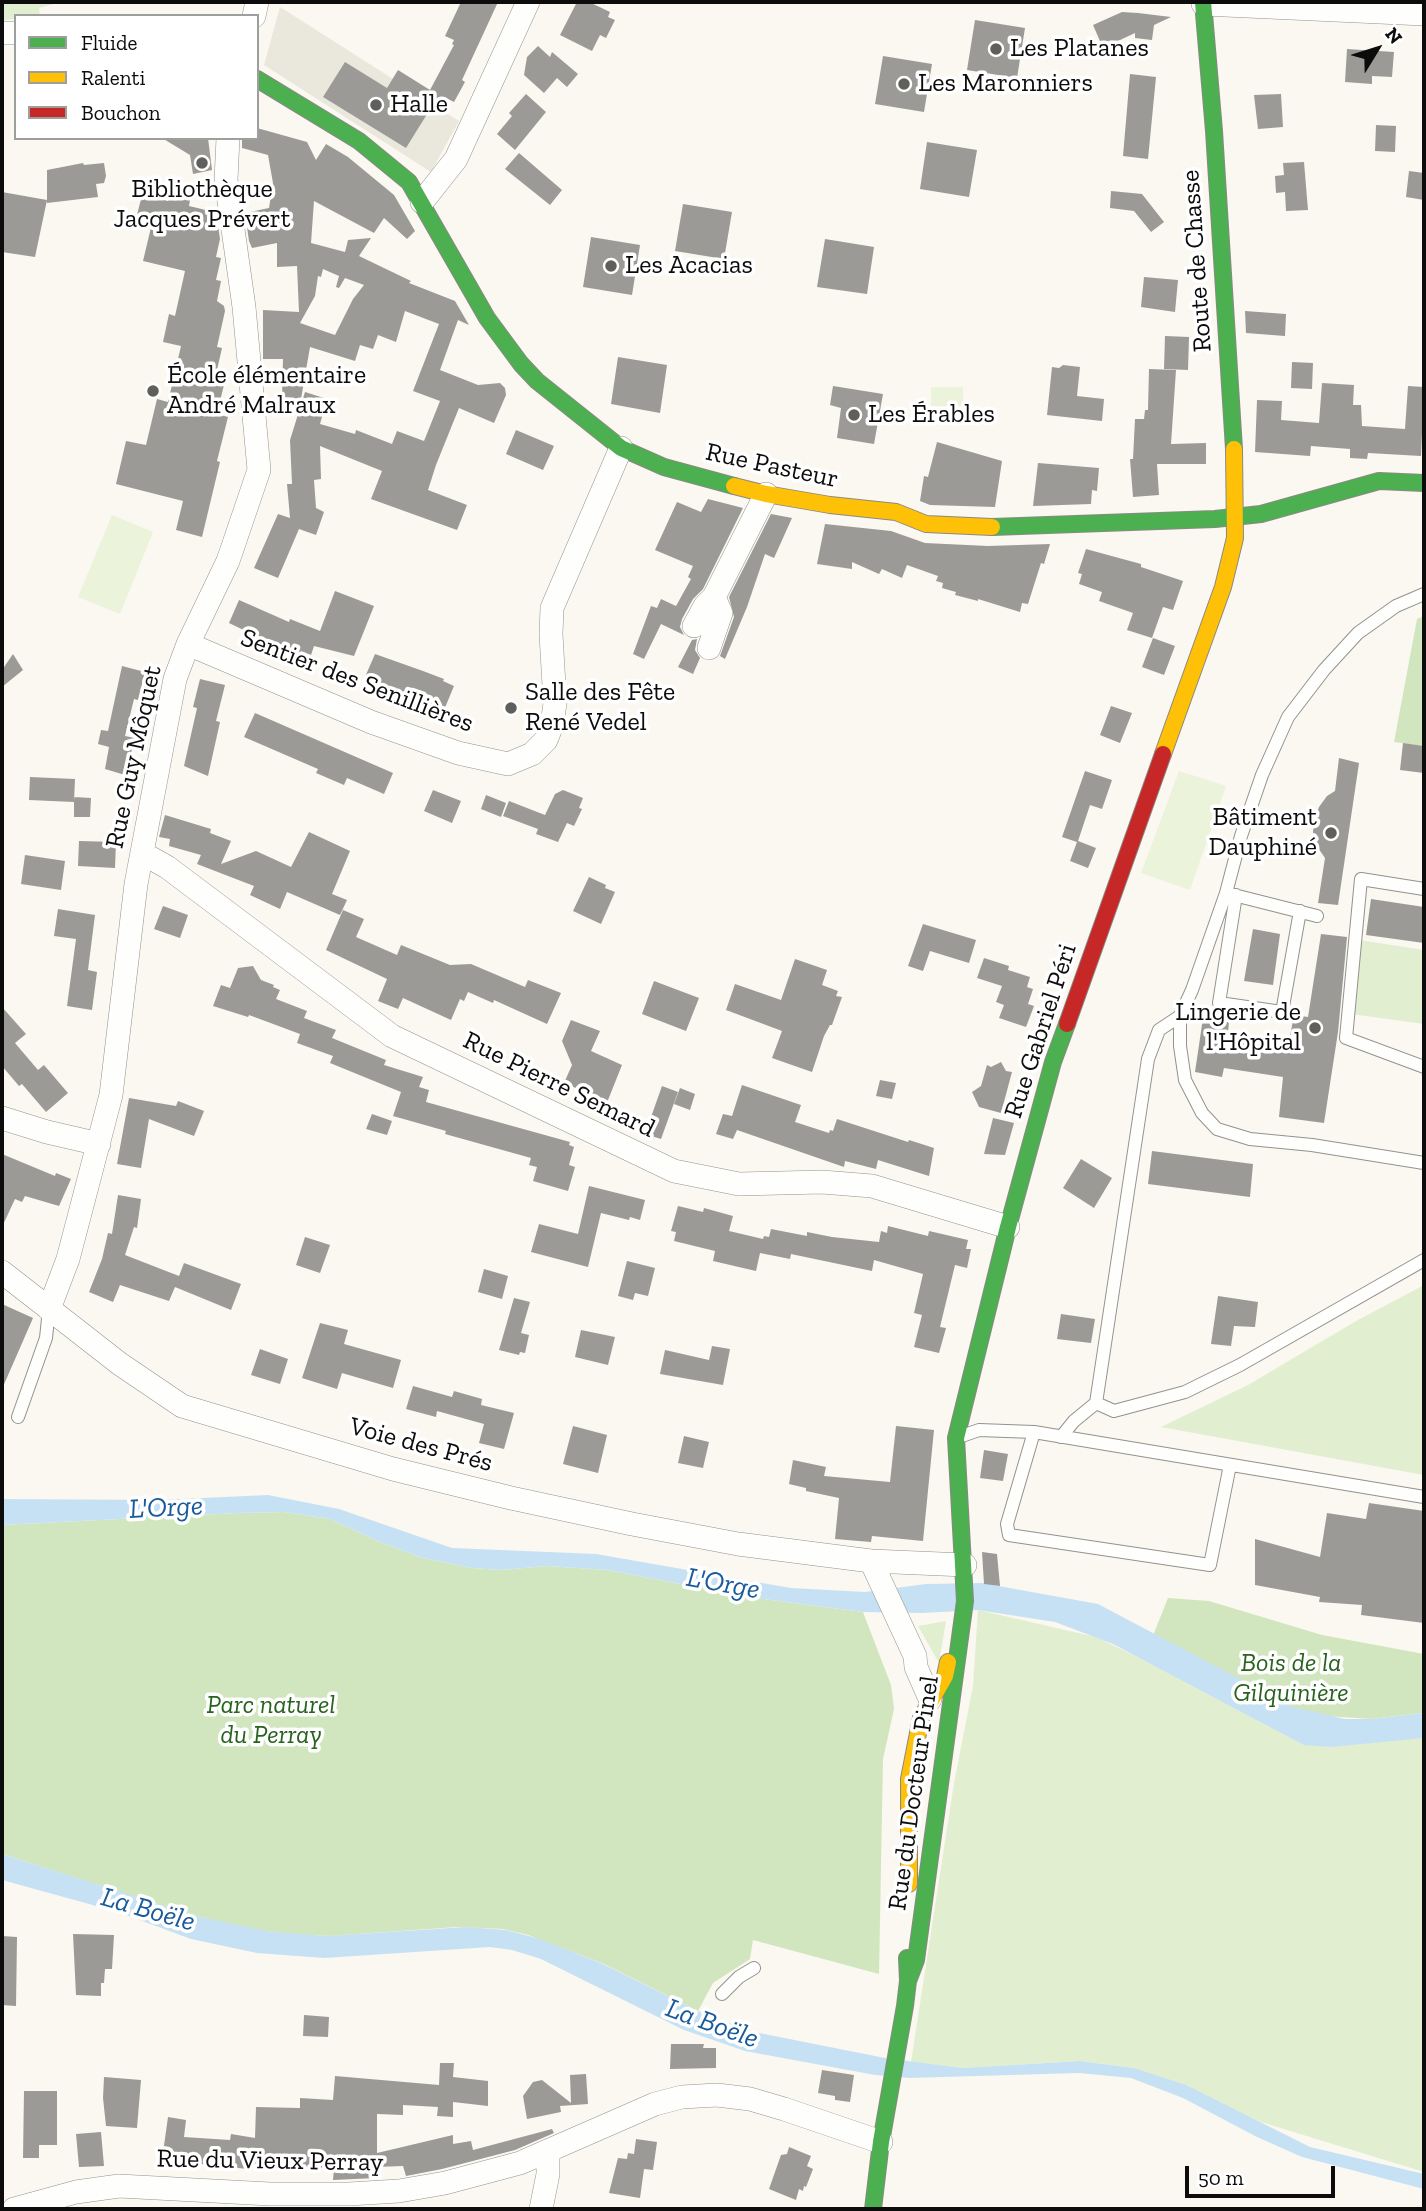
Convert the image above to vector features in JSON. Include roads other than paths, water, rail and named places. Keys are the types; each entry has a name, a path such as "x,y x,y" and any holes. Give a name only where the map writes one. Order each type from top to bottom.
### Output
{"main road":[{"name":"Route de Chasse","path":"1203,3 1236,470 1236,517"},
{"name":"Rue Pasteur","path":"259,80 359,141 409,182 487,318 521,364 537,381 621,448 664,467 766,494 830,505 896,512 926,524 987,527 1236,517 1261,514 1378,481 1424,483"},
{"name":"Rue Gabriel Péri","path":"963,1619 965,1570 956,1438 1008,1227 1053,1062 1223,587 1235,538 1236,517"},
{"name":"Rue du Docteur Pinel","path":"873,2209 881,2142 908,1982 909,1780 921,1718 945,1676 950,1653 963,1619"},
{"name":"Rue du Docteur Pinel","path":"908,1982 916,1960 963,1619"}],"street":[{"path":"422,202 456,159 528,2"},
{"path":"1203,3 1424,14"},
{"name":"Rue Guy Môquet","path":"49,1308 68,1259 111,1095 142,853 175,679 228,561 258,470 244,307 226,180 228,140"},
{"name":"Sentier des Senillières","path":"188,645 371,722 458,753 508,764 532,754 546,740 552,725 555,703 552,608 621,448"},
{"path":"694,626 705,606 714,597 766,494"},
{"path":"709,648 721,613 714,597"},
{"name":"Rue Pierre Semard","path":"142,853 167,867 391,1036 674,1171 739,1184 822,1182 872,1186 1008,1227"},
{"path":"2,1118 99,1144"},
{"name":"Voie des Prés","path":"6,1279 49,1308 120,1364 182,1406 393,1469 511,1498 738,1544 872,1565 965,1570"},
{"path":"872,1565 912,1648 924,1664 933,1695 949,1716"},
{"name":"Rue du Vieux Perray","path":"14,2209 75,2192 119,2186 187,2200 301,2202 400,2192 484,2174 548,2152 655,2104 682,2097 717,2095 750,2099 881,2142"},
{"path":"541,2209 548,2174 548,2152"}],"lane":[{"path":"1300,911 1282,1012 1219,1003 1231,894 1241,836 1262,775 1289,717 1324,670 1358,633 1396,606 1424,594"},
{"path":"1424,889 1361,879 1346,1038 1424,1067"},
{"path":"1231,894 1317,916"},
{"path":"1231,894 1180,1016 1180,1046 1185,1080 1202,1113 1217,1129 1251,1139 1312,1145 1424,1163"},
{"path":"1061,1437 1074,1421 1096,1403 1148,1059 1159,1030 1180,1016"},
{"path":"1096,1403 1114,1410 1185,1392 1240,1365 1424,1260"},
{"path":"19,1417 46,1338 49,1308"},
{"path":"956,1438 979,1430 1034,1432 1424,1497"},
{"path":"1034,1432 1006,1524 1009,1535 1210,1564 1230,1465"},
{"path":"722,1994 739,1977 754,1968"}],"water":[{"name":"L'Orge","path":"268,1495 339,1509 452,1548 596,1554 791,1588 865,1592 926,1584 982,1583 1098,1604 1293,1707 1345,1719 1424,1713 1424,1738 1331,1747 1304,1745 1113,1644 1055,1622 978,1610 863,1612 748,1597 608,1570 547,1566 501,1570 472,1568 423,1558 330,1519 284,1512 2,1525 2,1499 159,1500"},
{"name":"La Boële","path":"2,1854 200,1917 273,1932 327,1936 466,1927 506,1930 540,1939 603,1964 698,2011 754,2032 885,2058 962,2068 1080,2061 1134,2068 1186,2085 1310,2147 1424,2174 1424,2189 1302,2157 1183,2098 1131,2078 1079,2073 909,2078 875,2075 745,2051 684,2030 541,1959 512,1950 490,1947 324,1958 257,1953 191,1939 118,1912 2,1880"}],"place":[{"name":"Les Platanes","path":"996,49"},
{"name":"Les Maronniers","path":"904,84"},
{"name":"Halle","path":"376,105"},
{"name":"Bibliothèque Jacques Prévert","path":"202,163"},
{"name":"Les Acacias","path":"611,266"},
{"name":"École élémentaire André Malraux","path":"153,391"},
{"name":"Les Érables","path":"854,415"},
{"name":"Salle des Fête René Vedel","path":"511,708"},
{"name":"Bâtiment Dauphiné","path":"1331,833"},
{"name":"Lingerie de l'Hôpital","path":"1315,1028"}],"park label":[{"name":"Bois de la Gilquinière","path":"1291,1679"},
{"name":"Parc naturel du Perray","path":"271,1721"}]}
